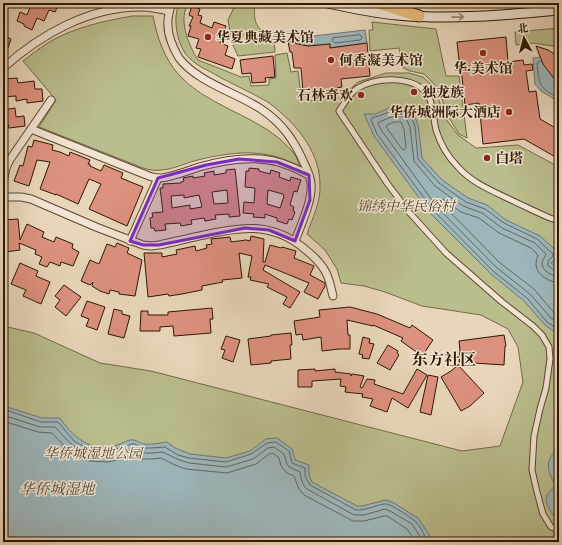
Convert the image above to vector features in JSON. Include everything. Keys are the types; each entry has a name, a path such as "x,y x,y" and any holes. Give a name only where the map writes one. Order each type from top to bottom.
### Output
{"main road":[{"path":"328,3 375,12 419,16 502,15 559,10"},
{"path":"378,3 419,16"}],"street":[{"path":"112,3 126,8"},
{"path":"172,3 167,20 168,29 173,46 179,57 187,66 208,81 260,108 273,118 289,134 296,146 311,183 310,200 295,241"},
{"path":"3,68 32,45 63,27 96,14 126,8 142,7 169,11"},
{"path":"559,222 491,190 470,178 457,166 443,147 436,131 429,96 413,83 395,80 377,81 357,88 346,100 339,111 387,183 408,211 446,253 502,302 533,326 542,335 549,348 550,359 546,388 534,436 532,470 543,514 551,527 559,530"},
{"path":"3,182 6,168 10,161 51,100"},
{"path":"31,129 149,176 158,178 206,165 238,159 254,159 277,162 309,175"},
{"path":"130,241 158,178"},
{"path":"3,197 21,196 32,199 130,241 151,246 220,231 245,228 269,230 282,234 295,241 320,263 328,276 333,296"}],"highlighted area":[{"path":"239,159 277,162 309,175 310,200 295,241 269,230 245,228 159,245 143,245 130,241 158,178 206,165"}],"green space":[{"path":"179,3 189,3 184,16 184,24 188,40 198,60 241,77 249,76 251,86 269,85 269,79 276,78 275,55 287,53 291,72 298,71 301,94 310,92 311,101 340,98 358,82 386,73 409,73 423,77 432,85 446,119 458,135 476,148 518,145 559,167 559,542 3,542 3,326 34,333 100,363 151,371 462,451 500,446 523,382 518,347 508,329 481,315 422,306 364,286 341,283 337,269 325,250 307,234 318,204 320,191 317,163 313,153 294,125 269,103 202,68 187,56 178,38 176,28 176,15"},
{"path":"236,3 255,3 255,21 258,27 268,34 274,42 275,52 238,56 232,43 228,20"},
{"path":"132,16 153,16 165,54 179,75 202,94 268,130 280,139 296,157 300,166 277,157 256,153 236,153 194,161 170,169 152,170 143,168 39,127 56,100 23,61 51,41 70,32 101,22"},
{"path":"372,22 436,29 446,76 459,76 467,138 459,134 448,116 441,97 434,84 424,74 403,68 399,48 370,51 369,30 373,30"},
{"path":"559,28 559,47 533,43 516,45 515,32"}],"water":[{"path":"365,30 367,43 330,48 330,44 309,45 288,41 288,39"},
{"path":"559,56 559,102 541,91 535,84 533,58"},
{"path":"392,107 411,107 418,125 422,158 442,180 468,198 487,205 506,220 540,236 559,253 559,256 551,263 559,269 559,335 545,325 524,301 491,274 430,213 374,136 364,114 375,114"},
{"name":"华侨城湿地","path":"3,404 7,407 42,418 60,418 74,435 92,446 99,447 109,447 131,440 135,440 143,444 167,442 175,448 190,454 226,458 250,451 266,439 277,438 292,449 295,460 309,465 309,475 312,482 357,506 386,500 394,503 418,518 430,536 430,542 3,542"},
{"path":"559,448 559,518 554,516 546,502 546,499 555,485 550,475 548,465 549,461 554,452"}],"building":[{"path":"32,3 38,6 39,3 59,3 55,12 49,10 44,21 37,18 32,30 17,21 20,12 27,15"},
{"name":"华夏典藏美术馆","path":"192,6 200,9 198,15 202,16 200,23 212,28 214,22 226,26 220,43 228,46 225,55 235,59 232,69 198,57 201,49 196,48 199,39 188,36 191,26 189,26 193,17 189,15"},
{"path":"3,35 11,39 8,48 3,46"},
{"name":"华侨城洲际大酒店","path":"506,37 508,62 523,60 524,65 532,64 533,70 526,71 529,92 536,91 540,119 559,130 559,159 524,139 483,144 479,103 465,105 457,42"},
{"name":"何香凝美术馆","path":"288,41 308,46 330,44 330,48 367,43 370,76 341,79 342,87 330,89 330,92 313,94 313,90 303,91 301,68 294,68 292,52 290,52"},
{"path":"536,46 548,50 559,57 559,85 543,64"},
{"path":"273,56 275,77 265,78 266,82 252,83 251,73 242,74 240,60"},
{"path":"17,78 18,83 34,81 35,89 42,89 43,101 27,103 27,99 16,101 16,96 3,97 3,79"},
{"path":"15,108 16,117 24,116 25,126 9,128 8,124 3,125 3,110"},
{"path":"34,140 53,145 52,150 69,156 70,152 90,160 88,164 90,164 90,166 101,171 104,165 123,173 121,178 143,187 127,226 89,209 101,184 89,179 78,204 56,194 40,189 50,162 37,160 29,186 14,181 20,165 23,166 28,146 32,147"},
{"path":"249,168 259,169 259,171 270,174 271,170 280,173 279,177 290,181 291,177 301,180 297,192 294,191 290,205 294,207 293,211 295,212 292,220 289,219 287,224 277,221 277,218 265,214 265,218 253,217 254,214 243,213 244,202 254,203 255,188 245,187 246,171 249,171","holes":["268,190 283,194 284,196 280,208 267,204"]},
{"path":"235,169 240,216 229,217 229,214 215,215 216,219 205,221 204,218 191,220 192,224 181,226 180,223 165,224 166,230 155,231 154,228 151,228 150,218 153,217 152,213 163,212 160,188 163,188 163,184 181,183 184,181 183,178 205,176 204,173 214,171 214,175 226,173 226,170","holes":["227,190 228,203 214,204 212,192","184,195 184,198 199,195 202,207 190,209 190,205 172,208 171,196"]},
{"path":"18,219 20,240 27,224 44,232 42,237 54,242 56,237 73,244 72,248 79,252 73,266 61,262 60,266 50,262 47,267 39,264 42,257 35,254 36,250 19,243 20,250 5,252 3,246 3,220"},
{"path":"251,236 264,239 263,262 265,262 270,245 296,251 294,258 314,266 310,275 325,283 325,286 318,299 304,292 309,283 265,265 263,270 300,292 290,308 283,304 287,297 267,287 269,284 250,280 251,277 248,277 252,256 239,253 242,278 222,280 223,282 202,286 202,290 169,296 168,294 148,297 144,253 162,253 162,257 177,254 176,250 195,246 196,251 207,248 206,245 212,244 211,239 230,237 231,242 246,240 250,241"},
{"path":"117,243 129,248 127,253 142,260 135,296 119,294 119,292 110,290 109,294 92,286 93,282 90,285 81,281 90,260 99,264 107,244 115,247"},
{"path":"20,263 38,271 36,276 50,282 41,304 23,296 26,290 11,284"},
{"path":"64,285 81,297 66,316 55,307 60,300 55,296"},
{"path":"87,301 105,307 97,330 86,326 89,319 81,316"},
{"path":"350,307 377,314 410,328 412,325 433,340 422,356 401,341 403,338 373,325 347,320 348,335 350,335 350,349 322,351 321,337 303,340 302,334 296,335 294,321 320,317 319,310"},
{"path":"212,308 213,319 210,319 211,333 174,336 173,326 160,327 160,331 140,331 141,311 148,311 148,315 168,315 168,312"},
{"path":"114,309 122,311 122,314 130,316 124,338 108,334"},
{"path":"291,333 291,359 251,365 248,339"},
{"path":"504,335 506,346 504,365 459,362 459,341"},
{"path":"226,336 240,340 233,362 222,358 225,350 221,349"},
{"path":"363,337 370,339 369,343 374,344 369,359 362,358 363,355 359,354"},
{"path":"388,345 398,351 397,353 399,355 390,370 377,363"},
{"path":"458,365 484,393 470,406 461,411 441,377"},
{"path":"315,369 315,371 335,369 335,372 351,374 351,376 352,374 364,376 360,387 362,388 367,379 375,380 374,384 403,394 417,369 427,375 408,408 392,398 387,412 370,406 373,399 362,397 363,394 345,392 346,387 340,386 341,379 312,381 312,387 298,387 298,370"},
{"path":"428,375 438,377 431,415 420,412"}],"place":[{"name":"华夏典藏美术馆","path":"208,37"},
{"name":"华·美术馆","path":"483,53"},
{"name":"何香凝美术馆","path":"331,60"},
{"name":"独龙族","path":"414,92"},
{"name":"石林奇欢","path":"361,95"},
{"name":"华侨城洲际大酒店","path":"509,112"},
{"name":"白塔","path":"487,158"}],"district":[{"name":"东方社区","path":"444,359"}],"park label":[{"name":"锦绣中华民俗村","path":"406,206"},
{"name":"华侨城湿地公园","path":"93,453"}]}
